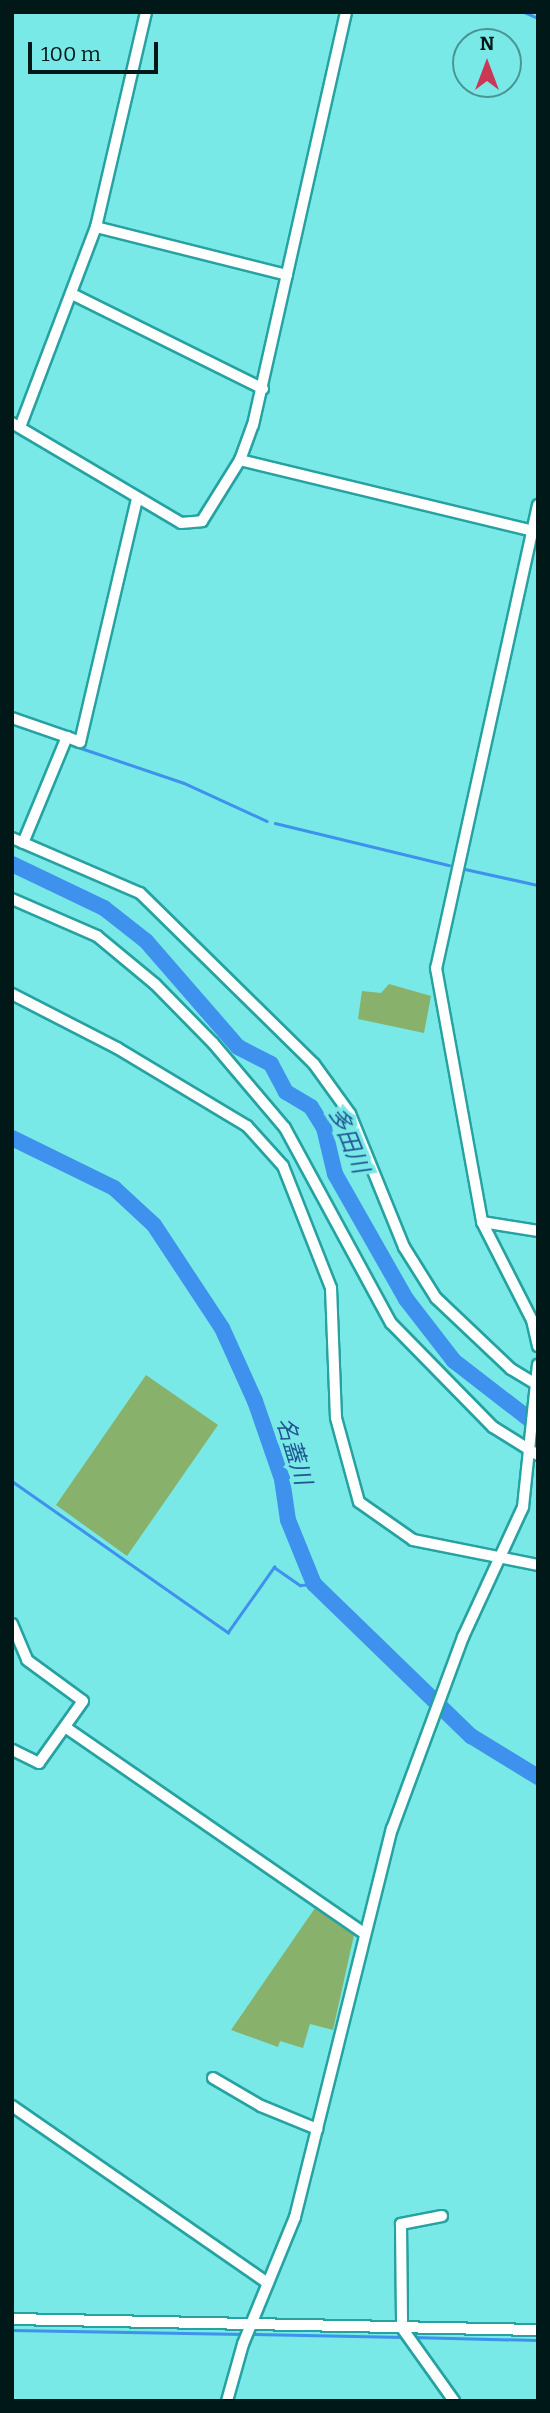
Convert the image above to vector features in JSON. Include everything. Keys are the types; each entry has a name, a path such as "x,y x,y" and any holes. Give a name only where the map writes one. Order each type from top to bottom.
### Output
{"street":[{"path":"146,12 96,227 74,295 16,425 137,499 195,525 240,460 263,389 346,12"},
{"path":"96,227 287,275"},
{"path":"74,295 263,389"},
{"path":"240,460 535,532"},
{"path":"12,718 80,742 137,499"},
{"path":"538,505 535,532 436,968 482,1222 532,1320 538,1346"},
{"path":"23,843 67,737"},
{"path":"12,838 139,893 305,1055 350,1114 404,1247 436,1298 511,1369 536,1386"},
{"path":"12,899 97,936 155,984 213,1043 285,1128 391,1323 493,1427 532,1449"},
{"path":"12,995 117,1048 257,1134 288,1174 331,1288 336,1418 355,1496 413,1540 499,1561 538,1565"},
{"path":"482,1222 538,1231"},
{"path":"227,2401 243,2344 295,2217 392,1829 441,1692 523,1507 532,1449 538,1365"},
{"path":"12,1624 27,1660 82,1698 65,1727 36,1765 12,1750"},
{"path":"65,1727 364,1933"},
{"path":"213,2078 261,2106 317,2129"},
{"path":"12,2106 267,2285"},
{"path":"442,2216 401,2224 403,2330 411,2346 454,2401"},
{"path":"12,2319 403,2330 538,2330"}],"green space":[{"path":"389,984 431,996 424,1033 358,1019 362,991 381,993"},
{"path":"146,1375 218,1425 127,1556 56,1505"},
{"path":"315,1908 354,1935 333,2030 310,2024 303,2048 280,2041 278,2047 231,2030"}],"waterway":[{"path":"524,12 538,18"},
{"path":"29,719 64,730"},
{"path":"72,745 184,783 267,821"},
{"path":"275,823 449,865"},
{"name":"多田川","path":"12,864 104,908 146,941 238,1047 271,1064 286,1092 311,1107 324,1128 335,1174 406,1299 454,1361 538,1426"},
{"path":"465,869 538,885"},
{"name":"名蓋川","path":"12,1138 114,1188 154,1225 222,1328 255,1401 282,1479 288,1520 314,1584 471,1736 538,1777"},
{"path":"12,1481 228,1632 274,1567 300,1585 314,1584"},
{"path":"12,2330 243,2334"},
{"path":"250,2334 404,2337"},
{"path":"411,2337 538,2340"}]}
